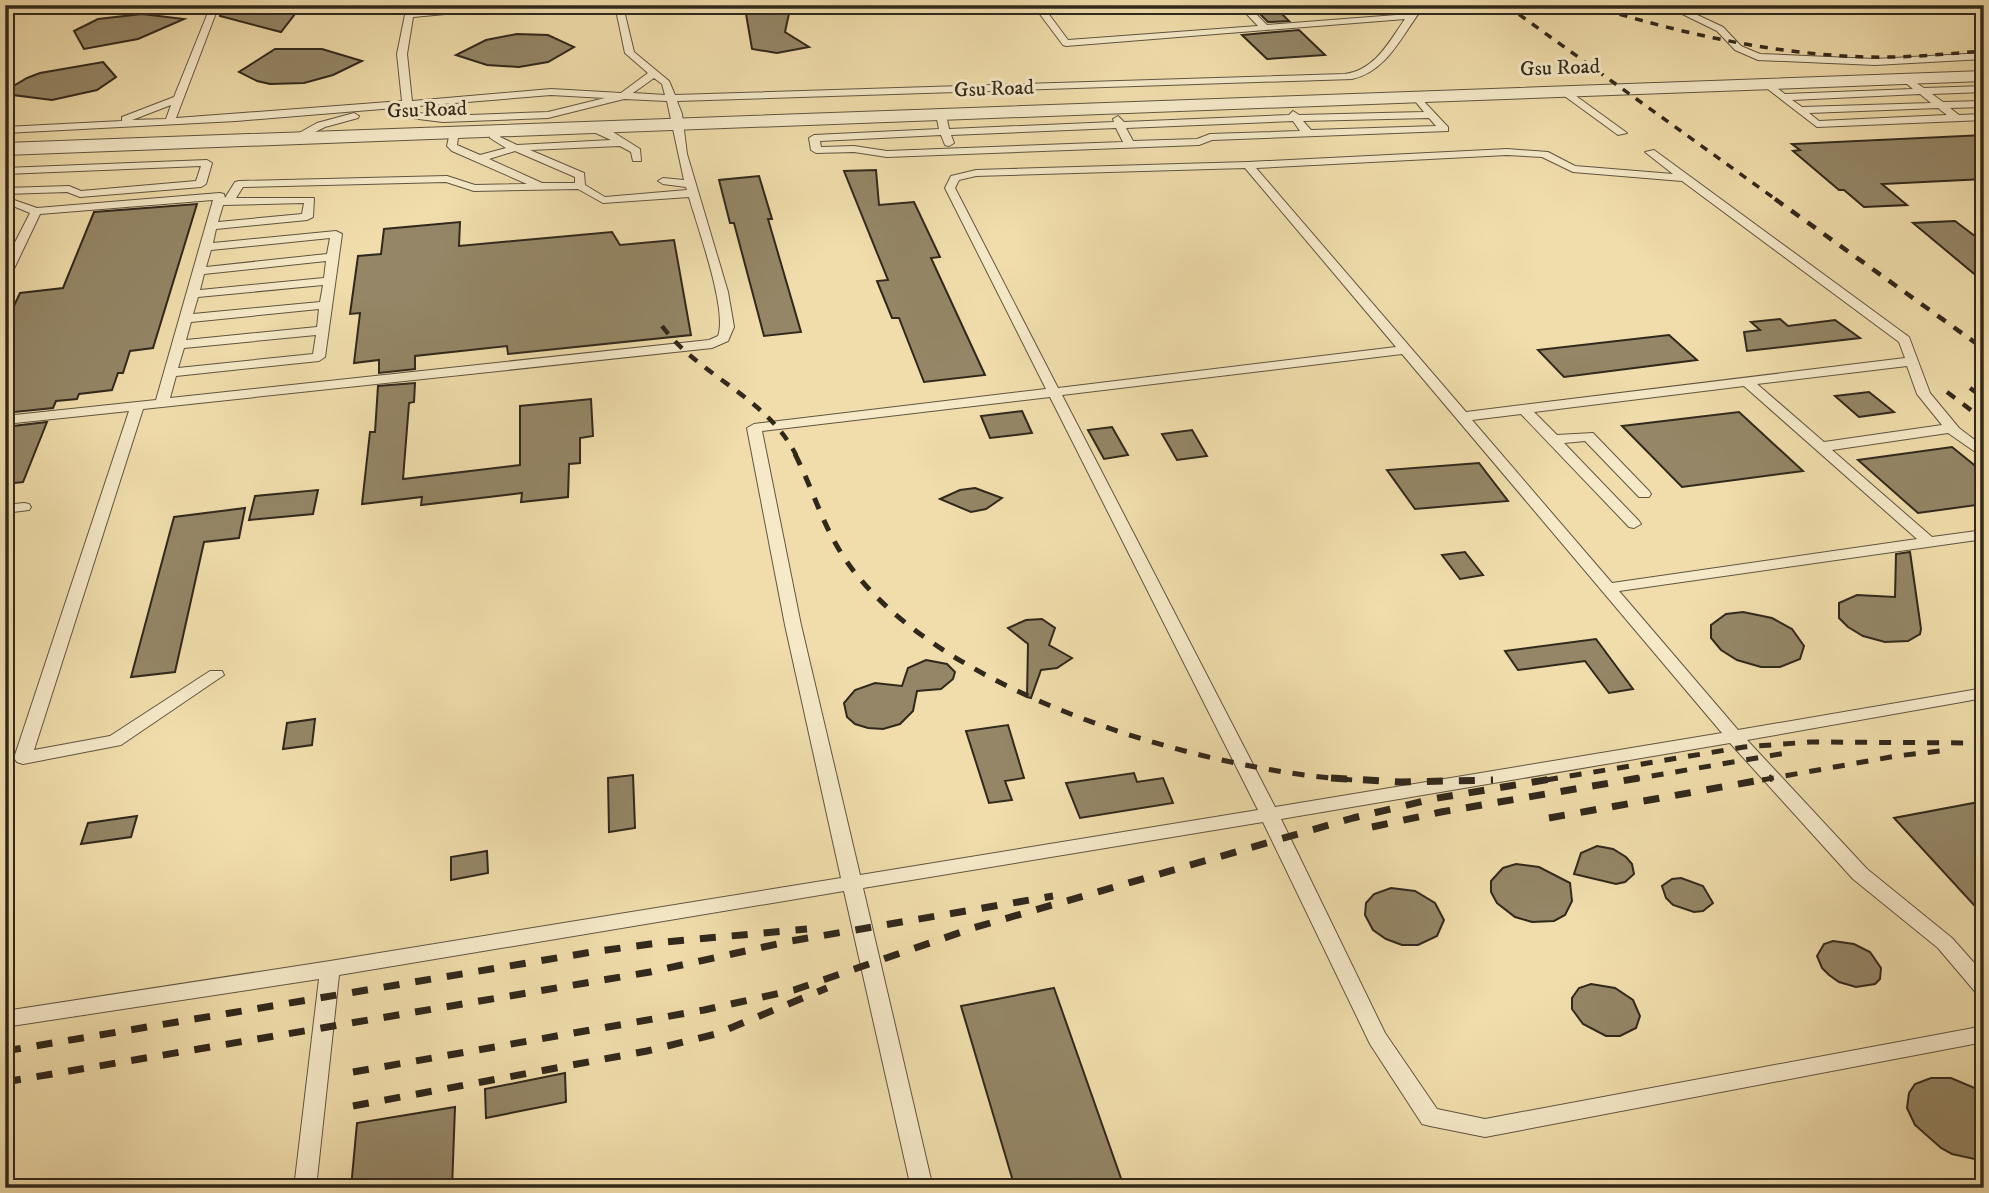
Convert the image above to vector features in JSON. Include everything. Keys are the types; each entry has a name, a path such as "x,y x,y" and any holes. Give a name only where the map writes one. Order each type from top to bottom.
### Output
{"street":[{"name":"Gsu Road","path":"5,149 678,123 943,123 1116,116 1283,101 1984,76"}],"lane":[{"path":"170,121 215,5"},
{"path":"407,104 402,54 411,10 538,5"},
{"path":"1037,5 1066,43 1410,16"},
{"path":"1242,5 1265,28"},
{"path":"5,130 170,121 551,92 671,98 1313,79 1362,73 1384,56 1410,16 1421,5"},
{"path":"1668,5 1720,29 1738,48 1758,57 1875,62 1984,56"},
{"path":"170,373 310,372 712,344 724,338 728,327 722,292 682,154 671,98 666,83 630,53 619,6"},
{"path":"295,138 321,125 358,115 396,112 443,118 548,115 623,96 654,73"},
{"path":"1906,79 1957,118"},
{"path":"1765,83 1817,124 1984,117"},
{"path":"1782,97 1984,89"},
{"path":"1562,90 1622,133"},
{"path":"952,151 943,123 814,138 816,150 854,149 887,154 1199,142 1210,137 1444,129 1416,96"},
{"path":"110,125 179,99"},
{"path":"1283,101 1308,134"},
{"path":"1800,110 1984,104"},
{"path":"1129,144 1116,116 1296,118 1431,115"},
{"path":"591,127 609,134 636,151 637,159"},
{"path":"495,130 495,138 580,175 580,186"},
{"path":"455,132 452,146 543,187"},
{"path":"479,159 515,148 622,143"},
{"path":"53,169 72,146"},
{"path":"1686,178 1573,169 1544,154 1507,152 1248,165 976,173 954,178 950,188 1269,814 1377,1038 1430,1117 1485,1128 1984,1034"},
{"path":"1650,152 1906,340 1924,394 1952,428 1984,454"},
{"path":"5,171 207,163 201,184 80,194 69,189 5,191"},
{"path":"1248,165 1734,736 1860,874 1945,943 1984,988"},
{"path":"162,403 211,226 223,202 239,184 447,179 474,188 580,186 603,200 692,188"},
{"path":"663,181 692,188"},
{"path":"5,204 14,203 36,211 220,195 223,202"},
{"path":"211,226 307,216 310,200 223,202"},
{"path":"5,275 8,263 36,211"},
{"path":"5,420 162,403 310,372 319,357 336,234 205,247"},
{"path":"199,271 333,257"},
{"path":"192,294 330,281"},
{"path":"185,319 326,305"},
{"path":"178,345 323,330"},
{"path":"922,1188 793,625 754,428 1406,351"},
{"path":"1462,417 1913,361"},
{"path":"1747,382 1929,542"},
{"path":"137,406 23,758 115,741 216,675"},
{"path":"1524,409 1634,524"},
{"path":"1821,447 1952,428"},
{"path":"1553,440 1588,436 1644,494"},
{"path":"5,509 24,507"},
{"path":"1608,588 1984,534"},
{"path":"5,1019 330,970 1984,693"},
{"path":"305,1188 330,970"}],"building":[{"path":"770,5 790,9 785,32 809,47 777,53 752,49 745,8"},
{"path":"1275,7 1289,21 1268,22 1255,9"},
{"path":"276,8 298,10 281,32 220,16 220,12"},
{"path":"142,14 184,19 138,39 84,49 74,31 98,19"},
{"path":"1299,30 1325,55 1267,59 1242,35"},
{"path":"517,34 548,35 574,47 548,62 519,67 487,65 456,55 486,40"},
{"path":"275,49 322,49 362,61 333,75 304,83 270,84 239,72"},
{"path":"103,62 116,77 97,90 52,100 5,94 5,91 40,73"},
{"path":"1984,135 1984,179 1882,184 1907,205 1864,207 1844,190 1839,190 1793,151 1800,150 1792,144"},
{"path":"876,170 879,205 914,202 940,257 931,258 985,375 924,382 899,318 892,318 877,281 888,280 844,171"},
{"path":"759,176 772,219 768,219 801,332 764,336 734,223 730,223 719,180"},
{"path":"197,204 153,348 130,351 123,373 118,373 112,390 79,394 77,399 56,401 53,408 5,413 5,325 20,293 63,288 94,212"},
{"path":"1955,221 1984,243 1984,282 1913,223"},
{"path":"460,222 459,246 612,232 620,245 674,240 691,335 508,354 507,346 415,356 415,369 379,373 379,360 354,363 360,313 350,314 358,256 381,254 384,229"},
{"path":"1780,319 1788,326 1835,320 1860,338 1747,351 1744,332 1760,330 1751,322"},
{"path":"1669,335 1697,360 1564,377 1538,350"},
{"path":"415,383 414,402 409,403 403,479 520,465 520,406 591,399 593,436 580,438 580,463 569,464 568,497 521,502 522,493 421,505 422,497 362,504 370,432 375,432 378,386"},
{"path":"1869,392 1894,412 1859,417 1835,396"},
{"path":"1022,411 1032,433 990,438 981,416"},
{"path":"1739,412 1803,471 1682,487 1622,426"},
{"path":"47,422 23,482 5,484 5,427"},
{"path":"1112,427 1128,455 1104,459 1088,430"},
{"path":"1192,430 1207,456 1177,460 1162,434"},
{"path":"1952,447 1984,473 1984,504 1918,513 1858,460"},
{"path":"1479,463 1508,501 1415,509 1387,470"},
{"path":"975,488 1002,498 986,509 971,512 940,499 960,490"},
{"path":"318,490 313,514 249,520 255,496"},
{"path":"245,508 239,538 204,542 175,672 131,677 174,517"},
{"path":"1465,552 1483,575 1460,579 1442,555"},
{"path":"1910,552 1920,634 1908,641 1885,642 1863,636 1848,627 1839,618 1839,603 1857,595 1895,597 1896,554"},
{"path":"1743,612 1772,618 1792,629 1804,646 1800,659 1780,667 1761,667 1737,660 1721,650 1711,638 1711,625 1726,614"},
{"path":"1042,619 1055,628 1049,645 1072,658 1057,668 1041,670 1031,698 1027,697 1028,644 1008,628 1026,620"},
{"path":"1596,639 1633,689 1609,693 1585,661 1518,670 1505,651"},
{"path":"926,660 947,664 955,672 953,679 941,689 917,691 913,711 900,724 883,729 868,728 855,724 847,717 844,703 855,690 875,683 902,686 908,668"},
{"path":"315,719 312,745 283,749 287,723"},
{"path":"1008,725 1024,778 1005,781 1012,800 989,803 966,731"},
{"path":"1134,773 1137,782 1163,778 1173,803 1080,818 1066,783"},
{"path":"633,775 635,828 609,832 608,778"},
{"path":"1984,801 1984,916 1894,818"},
{"path":"137,816 131,837 81,844 88,823"},
{"path":"1597,846 1613,849 1626,857 1632,864 1634,874 1625,882 1616,884 1574,874 1581,853"},
{"path":"487,851 488,873 451,880 451,857"},
{"path":"1516,864 1539,867 1570,883 1572,901 1565,915 1554,921 1532,922 1515,917 1497,903 1491,892 1491,881 1503,868"},
{"path":"1681,878 1703,886 1713,903 1703,911 1694,912 1673,905 1666,898 1662,886 1672,879"},
{"path":"1391,888 1415,891 1435,903 1444,920 1437,936 1418,945 1402,945 1373,930 1365,915 1366,903 1374,894"},
{"path":"1833,941 1854,944 1870,952 1881,968 1880,979 1875,984 1856,987 1839,982 1829,975 1822,968 1817,956 1824,944"},
{"path":"1591,984 1615,988 1633,1000 1640,1016 1636,1028 1620,1036 1606,1036 1583,1024 1572,1009 1572,998 1579,988"},
{"path":"1054,988 1123,1184 1105,1188 1015,1188 961,1006"},
{"path":"565,1073 566,1102 486,1118 485,1089"},
{"path":"1931,1078 1951,1078 1984,1092 1984,1161 1952,1154 1915,1125 1907,1108 1909,1093 1915,1084"},
{"path":"455,1107 452,1188 351,1188 357,1123"}],"railway":[{"path":"1506,5 1778,201"},
{"path":"1589,5 1691,33 1796,52 1882,57 1984,51"},
{"path":"1775,199 1984,349"},
{"path":"662,326 677,344 768,417 796,455"},
{"path":"1970,388 1984,398"},
{"path":"1947,392 1984,420"},
{"path":"795,454 830,534 861,580 905,622 959,660 1022,693 1089,721 1158,744 1227,761 1343,779"},
{"path":"1546,780 1744,747 1810,742 1984,743"},
{"path":"1762,780 1896,756 1949,750"},
{"path":"1628,780 1786,753"},
{"path":"1331,778 1343,779"},
{"path":"353,1072 704,1010 794,990 973,928 1353,818 1432,799 1557,778"},
{"path":"1372,827 1441,812 1639,778"},
{"path":"1549,818 1772,778"},
{"path":"1343,779 1400,782 1493,780"},
{"path":"1343,779 1354,780"},
{"path":"5,1082 650,972 791,941 1053,896"},
{"path":"5,1051 592,952 665,942 807,929"},
{"path":"353,1106 647,1051 716,1034 827,988"}]}
